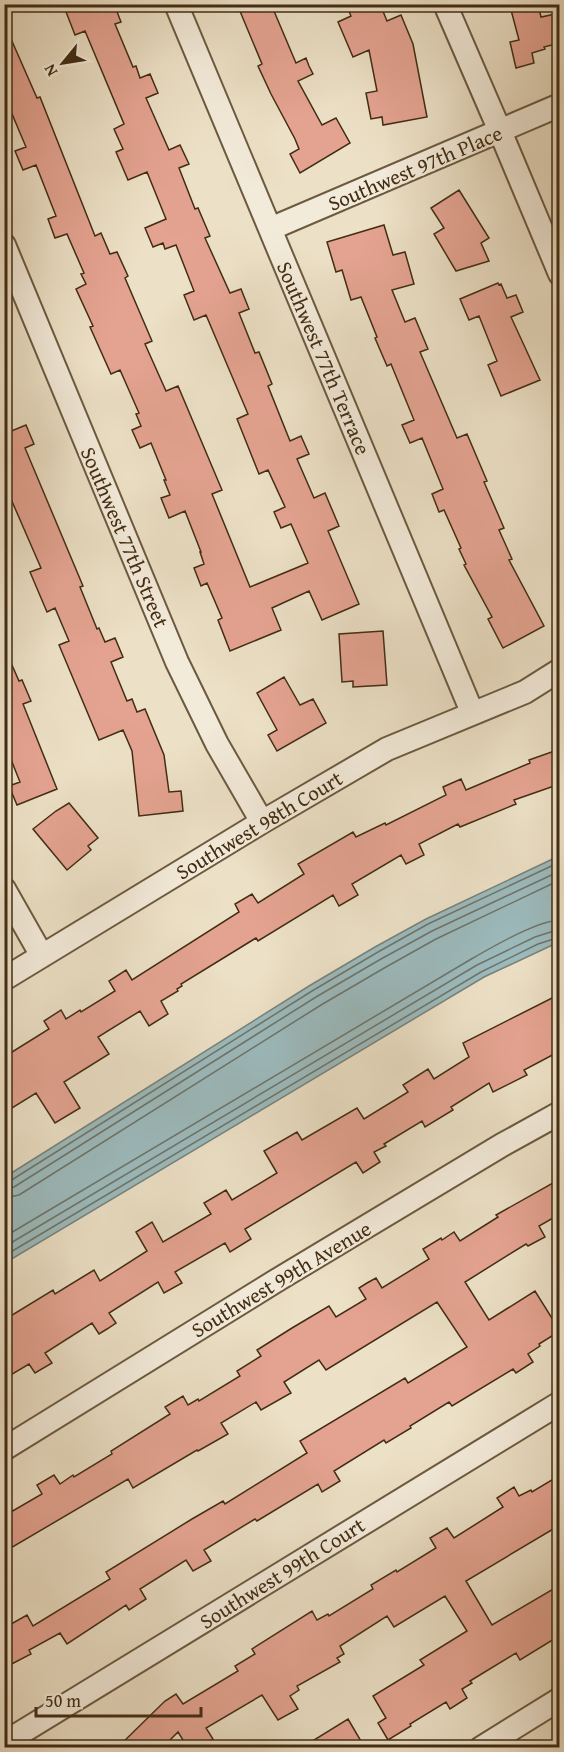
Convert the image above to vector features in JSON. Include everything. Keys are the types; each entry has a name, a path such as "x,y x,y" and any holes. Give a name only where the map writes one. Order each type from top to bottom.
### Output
{"street":[{"name":"Southwest 77th Terrace","path":"176,4 472,712"},
{"path":"445,4 560,274"},
{"name":"Southwest 97th Place","path":"270,230 560,105"},
{"name":"Southwest 77th Street","path":"4,245 177,662 217,744 262,822"},
{"name":"Southwest 98th Court","path":"4,979 387,749 525,692 560,670"},
{"name":"Southwest 98th Court","path":"525,692 560,690"},
{"path":"4,889 42,956"},
{"name":"Southwest 99th Avenue","path":"4,1449 279,1279 502,1145 560,1113"},
{"name":"Southwest 99th Court","path":"5,1746 560,1403"},
{"path":"481,1748 560,1699"}],"water":[{"path":"559,856 559,942 484,977 5,1263 5,1177 375,947 426,919"}],"building":[{"path":"63,4 114,4 121,22 115,24 133,67 136,66 140,78 150,74 158,93 146,98 169,150 180,145 189,164 179,168 195,209 198,208 210,236 205,238 230,293 241,289 249,309 239,313 255,353 259,352 272,384 268,386 290,441 301,436 309,454 297,459 314,498 325,493 339,526 328,531 359,604 322,620 309,591 272,608 281,630 230,651 218,620 222,618 207,583 201,586 194,568 204,564 185,511 169,518 161,498 170,495 151,443 140,448 132,430 141,426 136,414 139,413 120,370 111,374 90,327 93,326 76,289 86,284 81,274 84,273 67,234 55,238 48,219 56,216 36,165 23,170 15,151 26,147 4,95 4,23 37,98 40,97 95,236 101,233 110,254 117,252 128,276 125,278 152,341 145,344 166,391 178,386 222,490 212,494 250,587 308,563 291,524 281,528 274,512 285,507 268,470 259,474 237,419 248,414 206,315 194,320 184,295 194,291 176,245 165,249 163,243 153,247 145,228 166,219 147,172 128,180 116,152 123,149 114,129 124,124 85,31 75,35"},
{"path":"237,4 271,4 296,63 306,58 313,74 298,81 322,125 336,118 350,143 300,173 290,154 299,149 258,66 262,64"},
{"path":"346,4 380,4 387,21 401,15 413,44 427,117 383,125 382,117 371,119 366,93 377,91 369,50 353,57 338,22 351,16"},
{"path":"538,4 541,17 560,13 560,43 532,53 534,63 516,68 510,42 519,40 511,10"},
{"path":"459,190 489,238 481,243 489,261 456,271 434,234 444,228 431,208"},
{"path":"384,225 393,255 405,252 414,284 392,290 405,322 415,318 428,349 420,352 457,438 467,434 504,528 499,530 512,559 509,560 544,626 503,648 488,619 492,617 464,565 466,564 459,549 461,548 444,510 439,512 432,494 443,489 422,438 410,443 402,425 414,420 391,364 387,366 361,297 351,300 342,270 336,272 327,242"},
{"path":"498,283 501,284 507,298 516,295 523,312 511,317 540,380 501,396 488,365 497,361 479,316 469,320 460,299"},
{"path":"26,425 34,444 25,448 83,586 80,587 97,629 99,628 105,642 115,638 123,657 111,662 127,701 132,699 137,712 145,709 164,755 169,792 181,791 183,811 139,816 132,751 123,730 99,740 59,645 69,641 55,608 47,612 30,572 41,568 4,483 4,434"},
{"path":"383,631 387,685 353,687 353,681 342,682 339,634"},
{"path":"4,647 31,701 23,704 57,789 17,805 9,786 20,782 4,742"},
{"path":"284,677 300,705 313,699 326,723 277,751 268,735 277,730 257,693"},
{"path":"560,749 560,784 514,800 516,804 460,827 458,824 419,844 424,855 406,864 401,855 352,884 358,895 339,906 333,895 181,984 178,991 161,1001 168,1014 149,1026 140,1011 98,1037 109,1054 64,1082 80,1108 55,1123 36,1093 4,1113 4,1057 49,1029 44,1021 61,1010 66,1019 80,1010 81,1012 115,991 109,981 126,970 132,980 239,912 235,904 252,894 258,903 304,874 298,864 353,832 356,837 385,823 386,825 446,795 443,787 461,779 466,790 530,763 529,760"},
{"path":"69,803 98,838 88,846 91,850 67,870 33,829"},
{"path":"560,994 560,1051 524,1070 527,1075 493,1092 489,1083 451,1107 453,1110 425,1127 422,1121 374,1152 380,1162 363,1173 356,1162 245,1229 251,1239 230,1252 225,1243 175,1272 182,1283 164,1293 158,1282 109,1313 116,1323 107,1329 99,1334 92,1323 45,1353 52,1363 35,1373 29,1364 4,1379 4,1320 53,1290 55,1294 94,1270 100,1281 147,1251 136,1232 152,1222 163,1242 211,1214 204,1203 226,1190 232,1200 277,1173 264,1151 297,1132 302,1140 357,1108 364,1119 408,1092 403,1085 428,1069 434,1079 469,1057 463,1043"},
{"path":"560,1179 560,1214 539,1226 545,1237 528,1246 526,1244 465,1282 489,1320 535,1291 560,1331 528,1354 533,1362 516,1373 513,1369 452,1406 449,1402 386,1443 384,1440 334,1471 340,1481 322,1492 318,1484 204,1550 211,1561 193,1571 186,1560 140,1589 146,1599 129,1610 126,1605 67,1644 60,1633 29,1650 31,1654 4,1668 4,1628 27,1615 33,1626 110,1579 106,1572 223,1501 225,1504 307,1453 300,1441 405,1378 408,1383 467,1347 437,1302 326,1370 319,1360 284,1382 291,1393 261,1410 256,1402 221,1423 228,1434 133,1488 128,1479 4,1552 4,1516 42,1494 37,1485 54,1475 60,1484 73,1475 74,1477 170,1414 165,1407 183,1396 188,1405 198,1399 199,1401 240,1376 237,1371 261,1356 257,1350 292,1328 329,1306 336,1317 366,1299 359,1288 367,1283 376,1278 382,1288 429,1259 423,1249 454,1232 460,1241 498,1217 496,1215"},
{"path":"560,1475 560,1525 466,1581 492,1625 560,1585 559,1636 520,1660 516,1653 470,1681 472,1683 462,1689 467,1698 450,1709 446,1702 388,1740 378,1723 386,1718 373,1696 424,1665 420,1660 467,1631 445,1596 394,1627 387,1616 340,1646 344,1654 337,1658 340,1662 297,1686 299,1690 290,1696 298,1709 278,1720 262,1695 206,1728 213,1739 199,1748 188,1748 178,1732 162,1748 117,1748 165,1701 176,1694 183,1704 238,1671 235,1666 255,1654 252,1649 312,1611 317,1620 328,1614 329,1616 373,1589 371,1585 436,1548 430,1538 447,1528 454,1538 503,1507 497,1498 514,1487 519,1496 531,1490 532,1492"},
{"path":"348,1719 365,1748 301,1748"}]}
